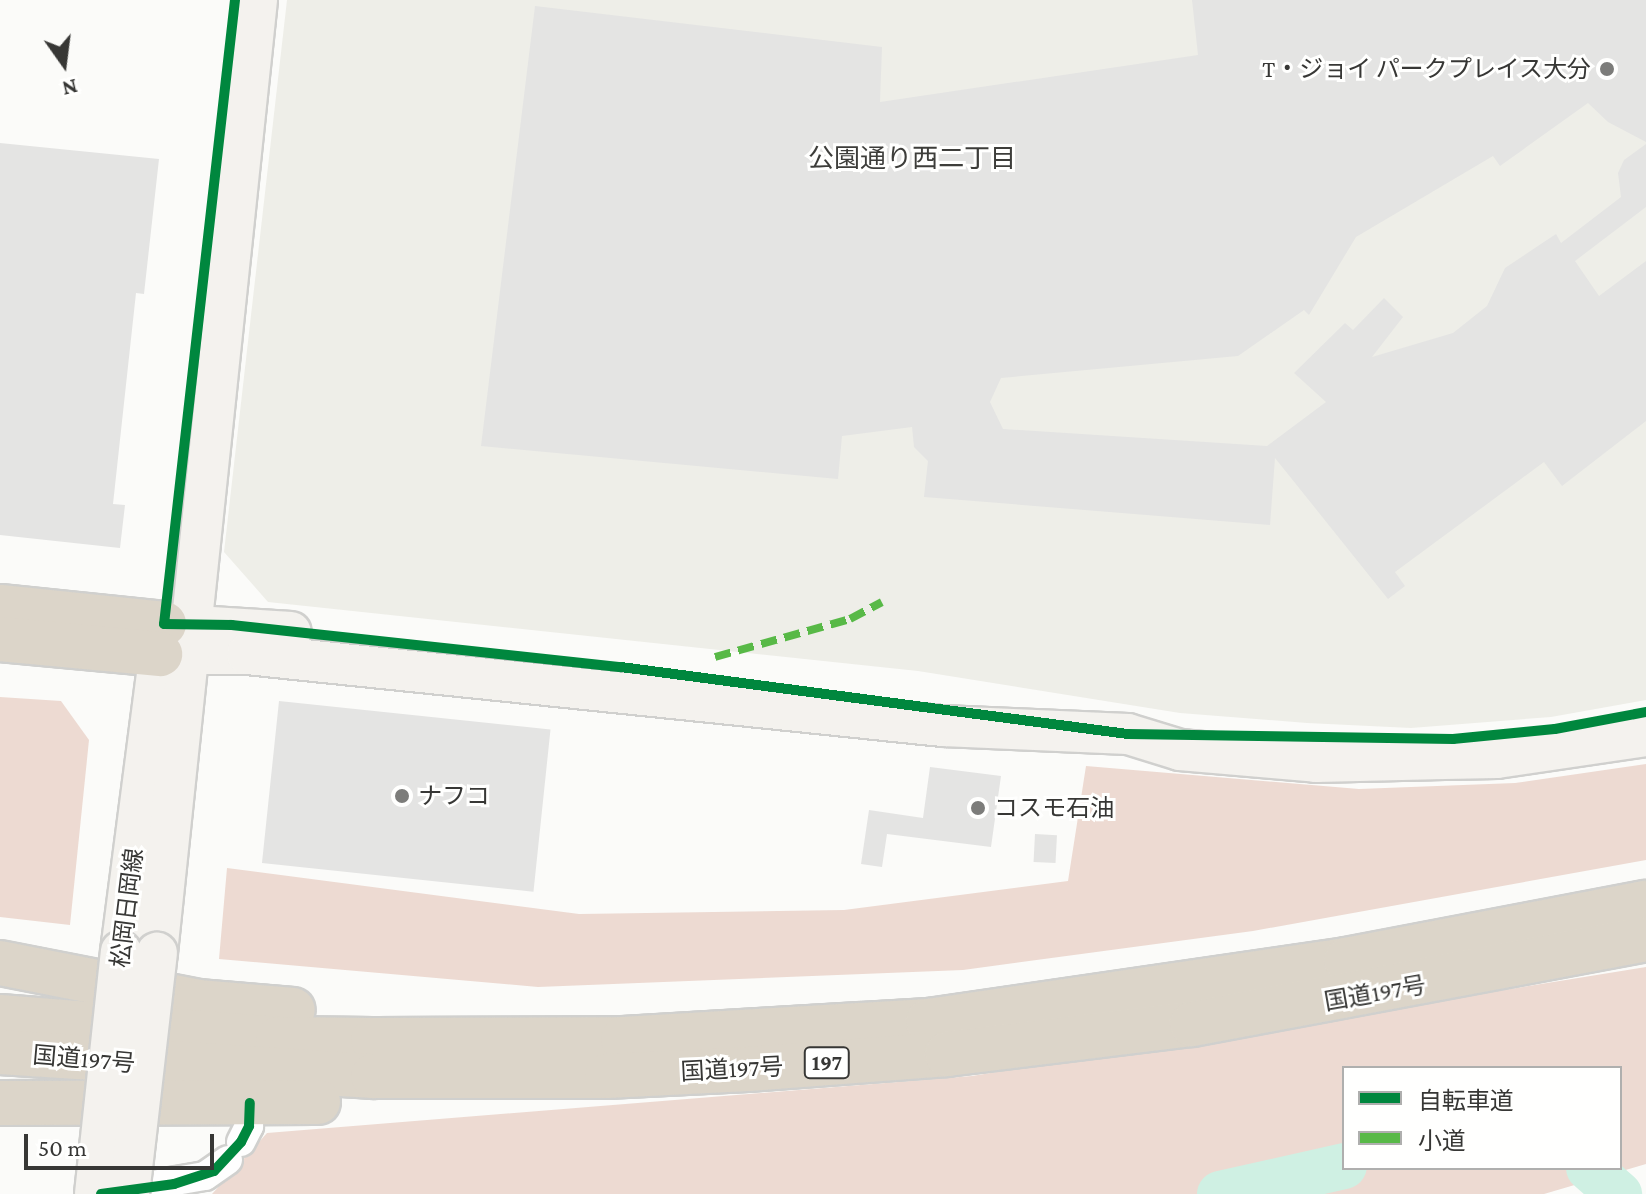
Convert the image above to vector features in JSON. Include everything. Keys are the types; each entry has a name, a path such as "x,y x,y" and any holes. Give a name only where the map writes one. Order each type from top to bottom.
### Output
{"highway":[{"path":"0,607 175,639"},
{"path":"0,639 175,639"},
{"name":"国道197号","path":"0,1017 278,1039 510,1040 670,1036 963,1017 1330,963 1646,903"},
{"name":"国道197号","path":"0,1052 272,1073 607,1076 947,1054 1192,1024 1646,939"},
{"path":"0,963 198,1002 350,1015 549,1019 832,1010 963,1017"},
{"path":"0,1103 240,1135 427,1098 607,1076"}],"street":[{"path":"175,639 235,0"},
{"path":"175,639 257,0"},
{"path":"175,639 621,667 1128,734 1441,740 1555,729 1646,712"},
{"name":"松岡日岡線","path":"98,1194 139,952 175,639"},
{"path":"1128,734 1180,750 1372,764 1497,758 1646,736"},
{"name":"松岡日岡線","path":"129,1194 139,952"},
{"path":"98,1194 205,1176 240,1135"}],"shaded area":[{"path":"287,0 1646,0 1646,700 1551,717 1411,728 1307,723 1180,713 918,671 268,602 224,552"},
{"path":"0,697 61,701 89,740 70,925 0,917"},
{"path":"1646,764 1646,860 1253,931 963,970 538,987 219,959 227,868 579,914 844,910 1068,881 1086,766 1359,789 1515,783"},
{"path":"1646,967 1646,1164 1544,1194 212,1194 267,1133 972,1076"}],"building":[{"path":"1192,0 1646,0 1646,142 1608,122 1588,103 1500,166 1493,156 1356,237 1309,315 1304,310 1238,356 1001,378 990,402 1003,429 1267,446 1326,402 1294,373 1345,323 1353,330 1384,298 1403,317 1372,357 1453,333 1487,306 1505,268 1556,234 1561,243 1621,197 1618,173 1624,160 1646,144 1646,207 1575,261 1599,296 1646,261 1646,421 1562,486 1544,462 1395,572 1405,586 1388,599 1275,458 1270,525 924,497 928,461 914,447 912,427 842,436 838,479 481,446 535,6 882,47 880,102 1198,55"},
{"path":"0,143 159,159 144,294 136,293 113,504 125,505 120,548 0,535"},
{"name":"ナフコ","path":"279,701 551,730 533,892 262,863"},
{"path":"930,767 1001,776 991,847 887,834 882,867 861,864 869,810 923,818"},
{"path":"1035,834 1057,835 1056,863 1034,862"}],"waterway":[{"path":"1220,1194 1342,1166"},
{"path":"1591,1170 1619,1194"}],"marked path":[{"path":"715,657 850,619 882,602"}],"cycle path":[{"path":"235,0 164,624 232,625 621,667 1128,734 1453,739 1555,729 1646,712"},
{"path":"101,1194 174,1184 214,1171 241,1142 249,1126 250,1103"}],"place":[{"name":"T・ジョイ パークプレイス大分","path":"1607,69"},
{"name":"ナフコ","path":"402,796"},
{"name":"コスモ石油","path":"978,808"}],"district":[{"name":"公園通り西二丁目","path":"912,159"}]}
